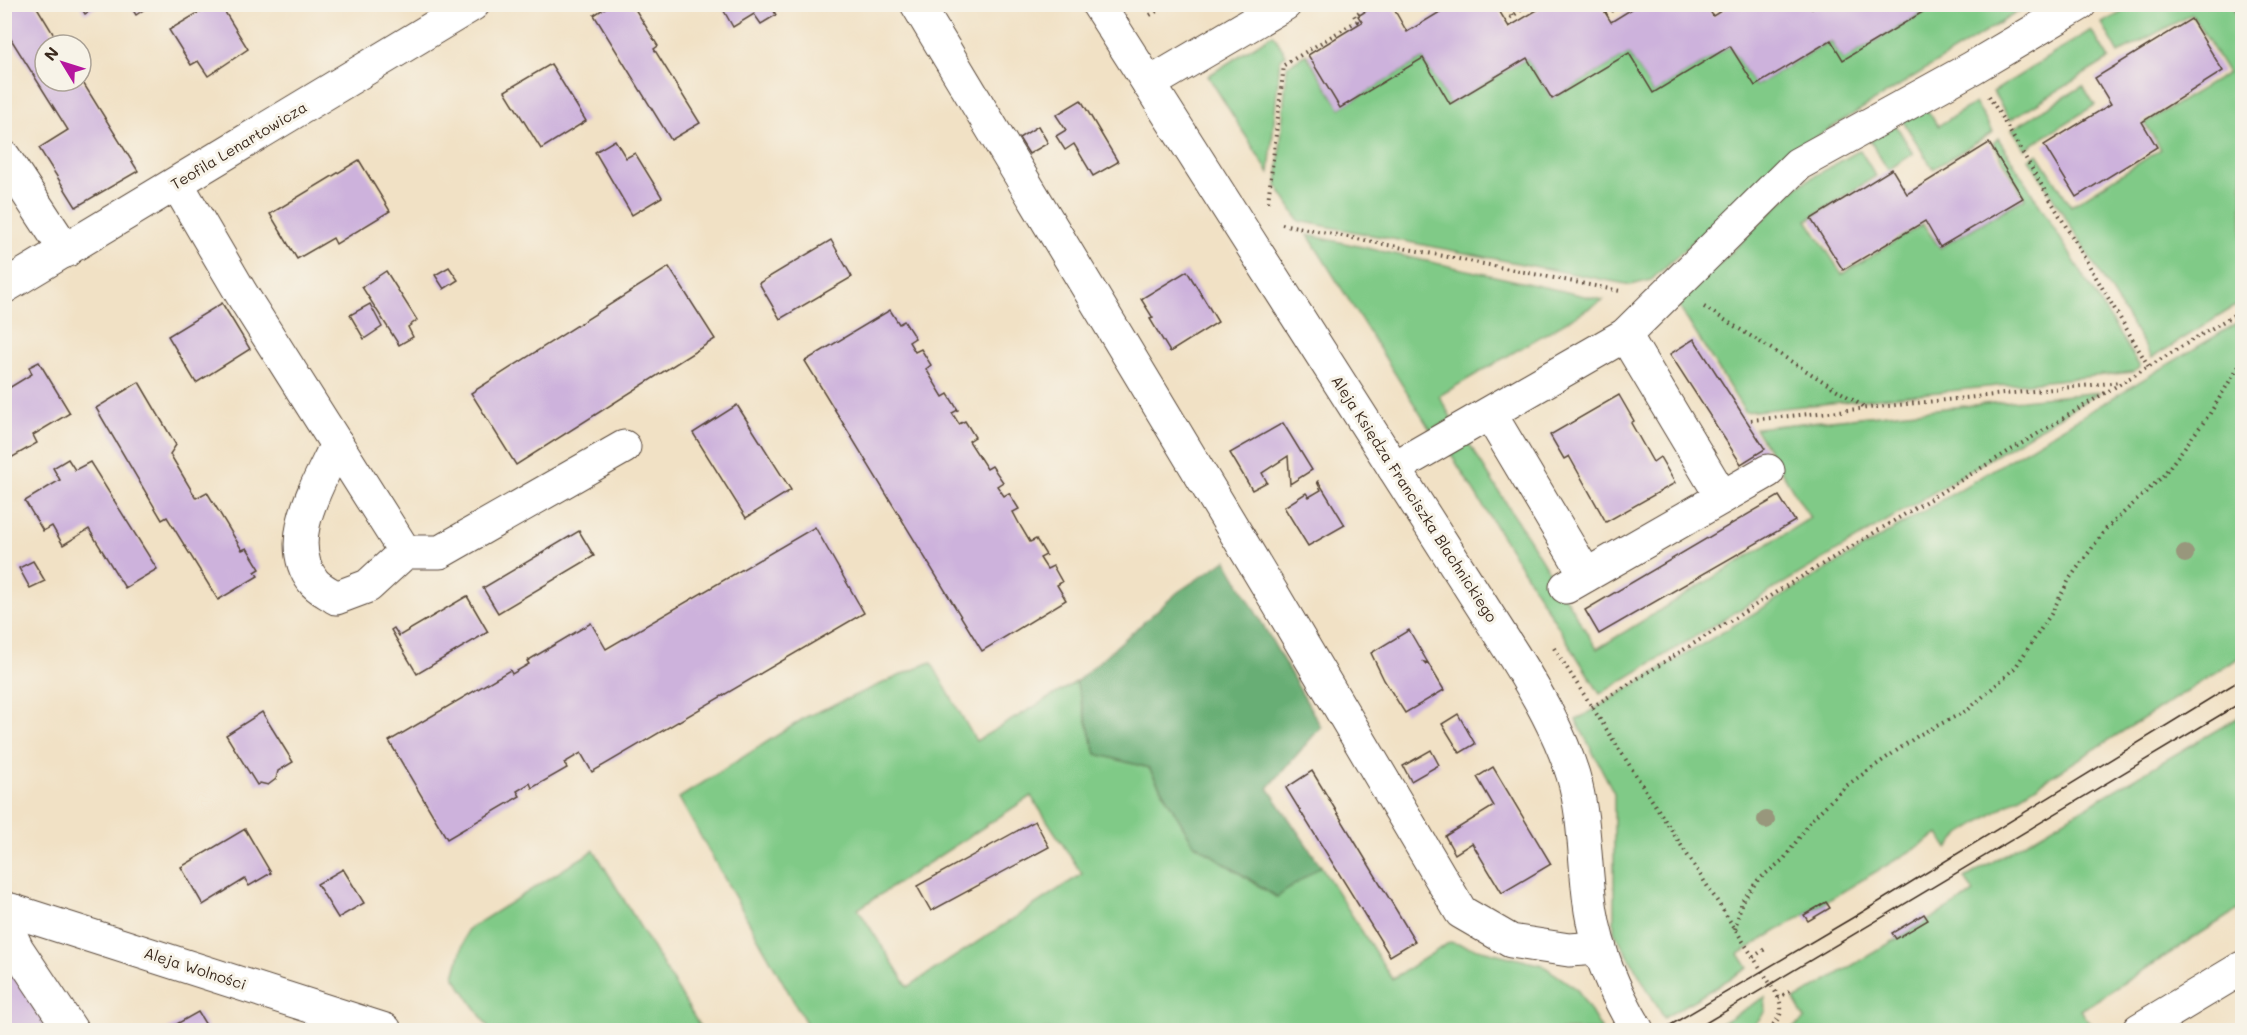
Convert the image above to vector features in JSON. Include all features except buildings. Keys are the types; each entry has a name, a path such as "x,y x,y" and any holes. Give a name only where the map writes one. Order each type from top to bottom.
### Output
{"street":[{"name":"Teofila Lenartowicza","path":"4,287 473,4"},
{"path":"917,4 1275,598 1461,912 1511,941 1569,950 1599,948"},
{"name":"Aleja Księdza Franciszka Blachnickiego","path":"1098,4 1514,656 1549,717 1573,775 1579,802 1591,911 1599,948 1609,976 1637,1030"},
{"path":"1149,84 1285,4"},
{"path":"1394,468 1625,335 1798,164 1972,68 2080,4"},
{"path":"4,157 66,251"},
{"path":"177,184 241,293 405,552"},
{"path":"1625,335 1722,497"},
{"path":"1490,414 1576,581 1767,471"},
{"path":"337,444 304,517 301,555 313,582 336,598 368,586 405,552 440,552 624,447"},
{"path":"9,910 10,934 17,949 71,1030"},
{"name":"Aleja Wolności","path":"9,910 385,1030"},
{"path":"2139,1030 2242,968"}],"path":[{"path":"1150,15 1169,4"},
{"path":"1268,202 1284,65 1358,22 1354,15 1373,4"},
{"path":"1506,4 1513,16"},
{"path":"1505,21 1530,4"},
{"path":"1606,14 1615,6 1622,4"},
{"path":"1709,10 1718,4"},
{"path":"1972,68 2149,367"},
{"path":"1282,224 1632,294 1663,297 1866,408"},
{"path":"1592,707 1778,591 2242,310"},
{"path":"1735,930 1742,901 1758,880 1784,859 1813,818 1846,786 1919,735 1968,710 2015,668 2051,614 2070,578 2106,529 2162,477 2209,415 2242,361"},
{"path":"1752,420 2125,381"},
{"path":"1753,957 1765,949"},
{"path":"1778,998 1790,991"}],"green space":[{"path":"1936,5 2029,5 1792,152 1651,280 1631,285 1299,221 1277,186 1287,66 1306,54 1340,108 1423,58 1450,104 1527,58 1552,99 1629,53 1653,93 1730,46 1755,86 1831,41 1843,60"},
{"path":"2135,5 2231,5 2242,25 2242,302 2152,358 2029,159 2038,154 2071,206 2161,149 2145,123 2228,73 2192,14 2119,53 2102,23"},
{"path":"2091,30 2109,59 2010,120 1993,92"},
{"path":"1273,34 1286,55 1280,59 1269,173 1208,76"},
{"path":"2083,86 2095,105 2025,149 2012,129"},
{"path":"1975,103 1993,132 1933,169 1903,121 1925,107 1938,126"},
{"path":"1896,125 1913,154 1888,170 1870,141"},
{"path":"1998,138 2140,367 2133,372 1745,412 1678,305 1799,185 1860,150 1876,176 1807,220 1842,274 1923,224 1940,248 2025,198 1993,143"},
{"path":"1308,235 1603,300 1439,396 1452,419 1431,431"},
{"path":"2242,320 2242,656 1959,835 1948,849 1939,834 1739,954 1748,968 1664,1018 1614,931 1614,793 1576,720"},
{"path":"2100,392 1600,694 1447,448 1465,437 1597,649 1810,518 1755,428"},
{"path":"1226,560 1321,727 1268,788 1321,866 1277,897 1193,843 1149,768 1096,754 1076,682 1178,592"},
{"path":"931,662 976,741 1076,682 1096,754 1149,768 1193,843 1276,897 1321,866 1392,979 1450,942 1542,965 1577,989 1602,1030 810,1030 679,798 806,717","holes":["1031,796 1082,874 908,987 858,909"]},
{"path":"2242,715 2242,907 2081,1010 2094,1030 1790,1030 1805,1019 1794,1000 1974,893 1965,878"},
{"path":"594,850 702,1030 490,1030 454,976 467,930"},
{"path":"1765,997 1766,1011 1750,1030 1710,1030"}],"tram line":[{"path":"1662,1030 1859,914 2242,679"},
{"path":"1694,1030 2242,702"}]}
